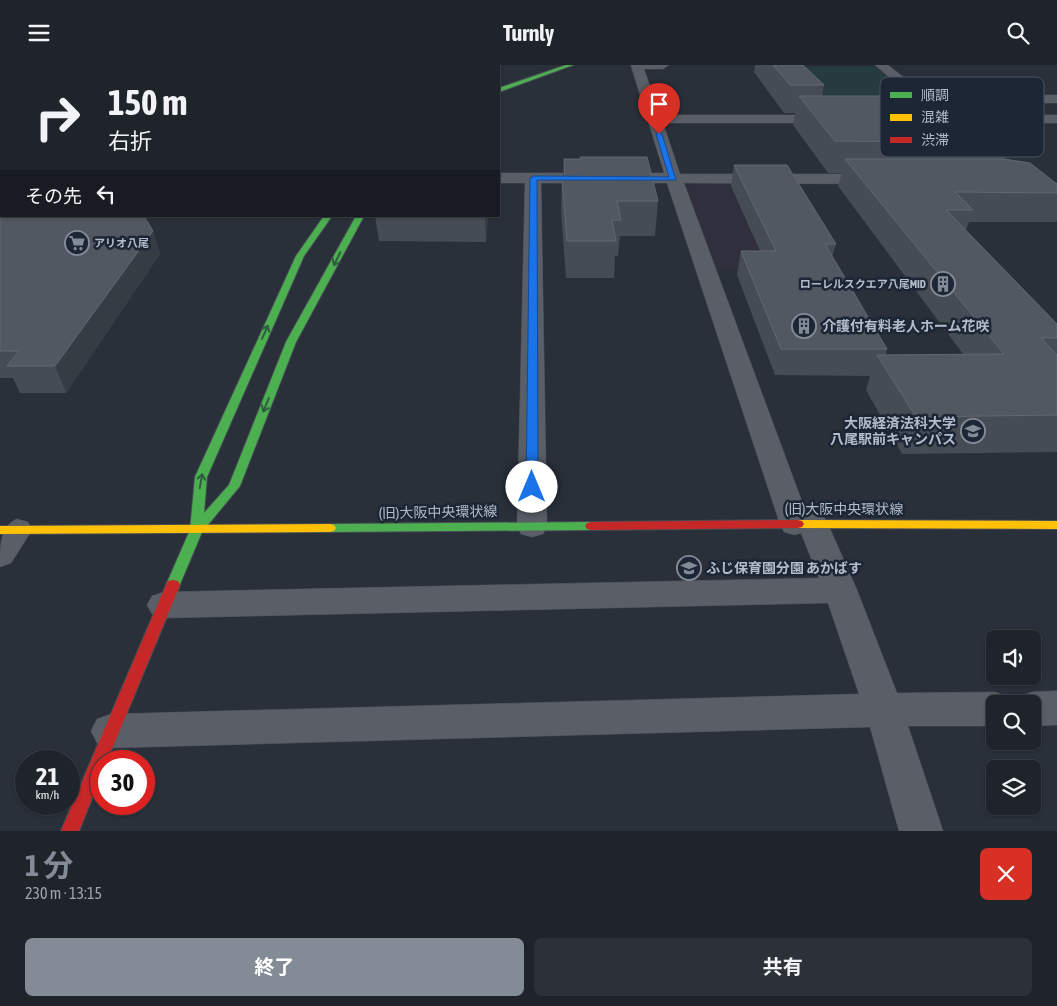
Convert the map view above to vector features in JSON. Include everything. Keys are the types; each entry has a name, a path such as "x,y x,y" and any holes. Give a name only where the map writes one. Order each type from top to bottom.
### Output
{"street":[{"path":"500,90 571,65"},
{"path":"663,65 637,65 674,179 804,524 840,590 884,710 921,831"},
{"path":"881,65 895,77"},
{"path":"1044,99 1057,99"},
{"path":"654,119 849,119"},
{"path":"1044,119 1057,119"},
{"path":"1044,133 1057,133"},
{"path":"500,178 897,179"},
{"path":"532,526 534,178"},
{"path":"196,530 201,477 300,256 327,217"},
{"path":"70,831 196,530 234,486 291,342 359,217"},
{"name":"(旧)大阪中央環状線","path":"6,539 196,530 804,524 1057,525"},
{"path":"164,605 840,590"},
{"path":"1041,709 1057,708"},
{"path":"111,731 884,710 986,709"}],"shaded area":[{"path":"694,184 789,184 842,269 715,269 686,188"}],"green space":[{"path":"785,67 875,67 887,77 880,77 880,115 832,116"}],"building":[{"path":"773,65 803,65 824,85 790,85"},
{"path":"799,96 880,96 880,142 835,141"},
{"path":"580,157 647,157 658,201 617,201 621,220 612,220 616,241 567,241 562,178 565,178 564,159 581,159"},
{"path":"845,159 1004,159 1030,163 1057,184 1057,193 955,192 973,210 946,210 1057,324 1057,338 1041,338 1057,355 1057,415 916,417 877,355 1004,354"},
{"path":"734,165 787,165 836,244 825,244 887,349 781,349 741,251 776,251"},
{"name":"アリオ八尾","path":"0,217 145,217 153,231 55,366 7,366 19,351 0,351"}],"traffic: fast":[{"path":"500,90 571,65"},
{"path":"173,585 196,530 201,477 300,256 327,217"},
{"path":"196,530 234,486 291,342 359,217"},
{"path":"330,528 591,526"}],"traffic: slow":[{"path":"798,524 1057,525"},
{"path":"0,530 330,528"}],"traffic: jam":[{"path":"591,526 798,524"},
{"path":"70,831 173,585"}],"place":[{"name":"アリオ八尾","path":"77,243"},
{"name":"ローレルスクエア八尾MID","path":"943,284"},
{"name":"介護付有料老人ホーム花咲","path":"804,326"},
{"name":"大阪経済法科大学 八尾駅前キャンパス","path":"973,431"},
{"name":"ふじ保育園分園 あかばす","path":"689,568"}],"route":[{"path":"532,487 534,178 674,179 659,134"}]}
